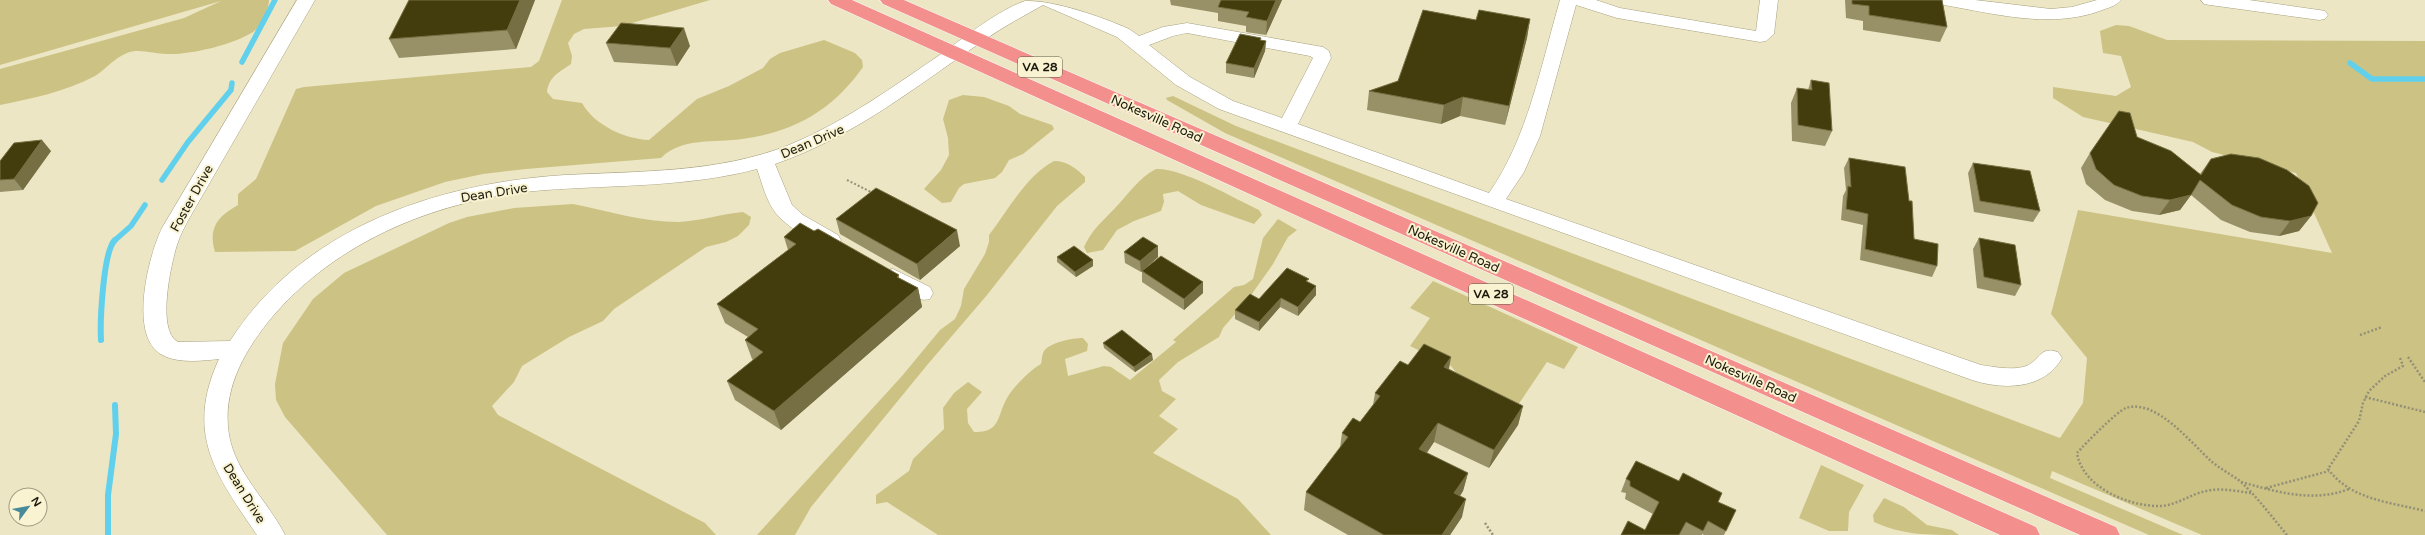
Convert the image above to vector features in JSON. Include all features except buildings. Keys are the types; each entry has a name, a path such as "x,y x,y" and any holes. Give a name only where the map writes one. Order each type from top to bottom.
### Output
{"highway":[{"name":"Nokesville Road","path":"837,0 2027,535"},
{"name":"Nokesville Road","path":"889,0 2107,535"},
{"path":"1429,266 1446,244"}],"street":[{"name":"Foster Drive","path":"236,349 183,351 166,346 161,340 158,332 156,316 157,282 165,248 179,217 306,0"},
{"name":"Dean Drive","path":"272,535 228,470 215,432 214,418 218,388 236,349 259,316 274,300 310,268 368,233 429,206 492,190 688,174 731,168 764,161 810,145 845,127 975,38 1039,0"},
{"path":"1047,0 1102,22 1138,43 1183,81 1202,93 1287,127 1493,202 1980,374 2004,378 2022,377 2038,371 2050,358"},
{"path":"1493,202 1514,172 1530,136 1569,0"},
{"path":"1579,0 1617,13 1760,37 1765,34 1769,0"},
{"path":"1944,0 2019,11 2058,14 2094,9 2112,0"},
{"path":"2210,0 2319,15"},
{"path":"1138,43 1169,31 1187,28 1316,51 1322,55 1322,58 1287,127"},
{"path":"764,161 783,208 788,214 795,220 849,251"},
{"path":"875,266 922,293"}],"path":[{"path":"847,180 877,195"},
{"path":"2360,335 2382,327"},
{"path":"2408,357 2425,382"},
{"path":"2400,358 2403,366 2385,376 2365,397 2360,421 2329,465 2329,471 2336,480 2350,489 2364,495 2425,511"},
{"path":"2365,397 2425,412"},
{"path":"2251,493 2208,491 2166,506 2138,503 2123,498 2092,481 2081,469 2077,458 2077,453 2086,442 2122,410 2134,407 2156,414 2170,422 2212,461 2240,482 2251,493 2287,535"},
{"path":"2266,488 2329,471"},
{"path":"2240,482 2310,498 2329,496 2350,489"},
{"path":"1485,523 1493,535"}],"shaded area":[{"path":"0,0 269,0 264,18 256,30 234,41 187,53 166,54 136,51 127,53 84,82 49,94 0,105 0,69 184,18 221,1 0,65"},
{"path":"562,0 710,0 622,26 584,29 574,34 568,43 572,56 571,64 553,78 547,92 553,99 582,103 587,111 602,124 620,134 630,137 649,140 697,99 729,86 763,68 770,59 780,53 824,40 855,53 862,60 863,67 839,95 825,107 811,116 779,131 742,139 689,144 669,151 661,158 526,169 483,174 445,182 376,206 295,251 215,252 213,236 216,224 225,214 238,205 238,194 256,179 296,89 304,87 531,67 539,61"},
{"path":"2116,25 2129,26 2167,40 2425,41 2425,535 2202,535 2052,471 2050,478 2183,535 2149,535 1225,133 1167,100 1166,98 1173,96 1236,126 2060,438 2083,403 2087,358 2051,314 2078,210 2332,253 2296,173 2212,152 2193,142 2083,117 2053,98 2053,87 2116,96 2131,87 2121,56 2103,53 2100,31"},
{"path":"963,95 984,97 1009,106 1020,114 1052,125 1054,129 1023,154 1009,160 1002,172 995,178 964,184 959,188 951,202 942,203 924,189 941,170 949,155 948,138 943,119 949,100"},
{"path":"1054,161 1063,162 1075,168 1085,177 1085,182 1057,206 987,295 928,364 811,507 795,535 757,535 902,376 940,330 955,319 961,306 964,289 985,254 989,242 989,235 1026,184 1044,167"},
{"path":"1156,169 1180,173 1194,178 1259,210 1262,215 1254,224 1201,205 1178,191 1163,194 1164,202 1161,211 1134,221 1117,230 1103,250 1087,253 1084,247 1103,220 1140,181"},
{"path":"573,204 626,216 666,222 703,219 743,212 751,217 749,225 738,236 726,242 706,247 614,309 603,321 569,337 522,366 514,382 492,406 498,415 705,523 716,535 387,535 285,417 276,400 275,384 283,343 313,299 344,273 449,223 467,217 514,208"},
{"path":"1278,219 1297,230 1288,237 1273,264 1249,298 1223,328 1219,337 1178,362 1159,380 1162,391 1176,399 1159,416 1178,429 1153,453 1238,499 1271,535 938,535 887,502 876,504 876,495 909,471 913,459 944,429 943,408 954,393 968,382 982,392 967,409 968,423 974,432 982,432 993,427 999,418 1003,406 1012,390 1041,364 1044,351 1057,343 1083,338 1088,344 1087,351 1065,359 1068,376 1104,366 1111,367 1130,380 1176,342 1173,340 1234,287 1244,285 1253,279 1263,238"},
{"path":"1433,281 1578,347 1564,369 1547,362 1518,405 1458,375 1451,366 1410,346 1430,318 1410,308"},
{"path":"1821,465 1864,485 1849,512 1848,531 1829,531 1799,518"},
{"path":"1884,498 1904,507 1927,525 1952,530 1959,535 1905,532 1874,522 1873,515"}],"waterway":[{"path":"242,62 275,0"},
{"path":"2350,63 2372,79 2425,79"},
{"path":"162,180 188,142 231,90 232,83"},
{"path":"115,240 131,226 145,205"},
{"path":"101,340 101,318 105,272 111,247 115,240"},
{"path":"108,535 108,495 116,434 115,405"}]}
